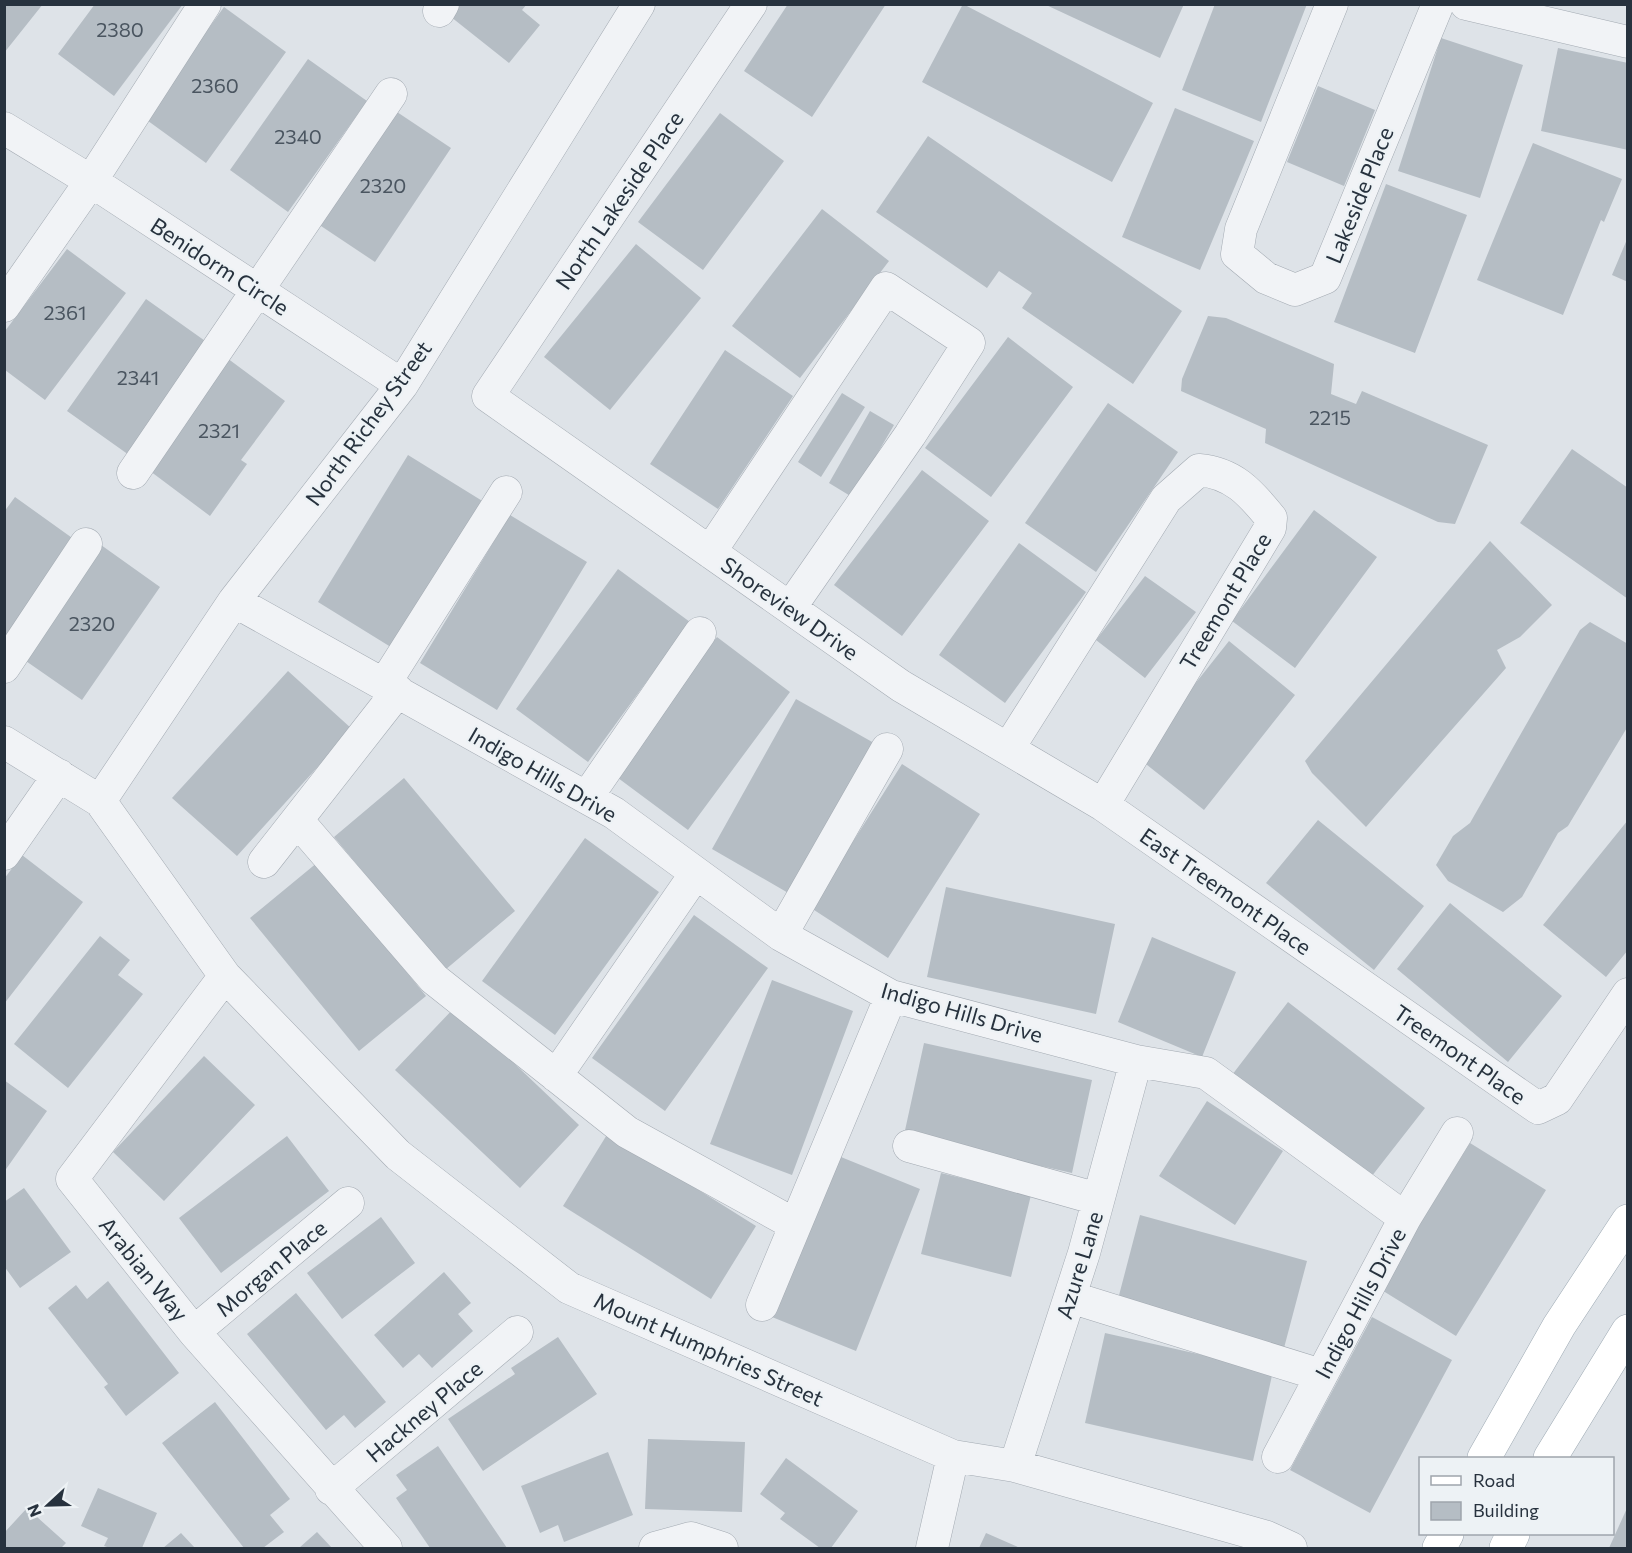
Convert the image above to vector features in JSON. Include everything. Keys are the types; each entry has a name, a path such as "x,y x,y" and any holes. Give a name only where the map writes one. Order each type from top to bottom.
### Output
{"main road":[{"path":"1485,1457 1559,1326 1628,1221"},
{"path":"1551,1457 1628,1331"}],"street":[{"path":"4,306 91,181 205,4"},
{"name":"North Richey Street","path":"100,801 234,600 402,385 639,4"},
{"name":"North Lakeside Place","path":"488,396 751,4"},
{"name":"Lakeside Place","path":"1332,4 1241,229 1237,254 1266,278 1295,290 1325,278 1438,4"},
{"path":"1466,4 1628,42"},
{"path":"133,473 391,94"},
{"name":"Benidorm Circle","path":"4,128 91,181 402,385"},
{"path":"710,552 886,288 969,343 910,435 790,608"},
{"name":"Shoreview Drive","path":"488,396 901,686 1103,805"},
{"name":"Treemont Place","path":"1008,749 1166,499 1199,470 1219,471 1252,494 1271,518 1270,528 1103,805"},
{"path":"264,862 297,820 391,687 506,492"},
{"path":"4,667 86,544"},
{"name":"Indigo Hills Drive","path":"234,600 614,813 781,935 891,996 1136,1061 1206,1073 1405,1218 1278,1456"},
{"path":"586,797 700,633"},
{"path":"4,742 100,801"},
{"path":"781,935 887,749"},
{"path":"4,854 59,775"},
{"name":"Mount Humphries Street","path":"100,801 225,976 398,1155 569,1288 953,1456 1015,1466 1267,1537 1291,1548"},
{"name":"East Treemont Place","path":"1103,805 1350,978"},
{"path":"297,820 434,979 627,1132 794,1224"},
{"path":"556,1076 696,873"},
{"name":"Arabian Way","path":"225,976 72,1179 194,1332 331,1489 386,1548"},
{"name":"Treemont Place","path":"1350,978 1538,1108 1557,1099 1628,994"},
{"path":"762,1305 891,996"},
{"name":"Azure Lane","path":"1015,1466 1070,1297 1136,1061"},
{"path":"1405,1218 1457,1133"},
{"path":"909,1146 1098,1199"},
{"name":"Morgan Place","path":"194,1332 348,1203"},
{"path":"1070,1297 1321,1375"},
{"name":"Hackney Place","path":"331,1489 517,1332"},
{"path":"932,1548 953,1456"},
{"path":"655,1548 691,1538 722,1548"}],"building":[{"path":"4,4 43,4 4,53"},
{"path":"95,4 183,4 114,96 58,54"},
{"path":"453,4 527,4 522,10 540,25 509,63 446,13"},
{"path":"788,4 886,4 812,117 744,71"},
{"path":"963,4 1153,103 1112,182 922,82"},
{"path":"1044,4 1184,4 1160,58"},
{"path":"1215,4 1307,4 1261,122 1182,90"},
{"path":"224,7 286,52 206,163 144,118"},
{"path":"1441,38 1523,65 1480,198 1398,171"},
{"path":"1558,48 1628,63 1628,150 1541,131"},
{"path":"308,59 367,101 288,212 230,170"},
{"path":"1318,86 1375,110 1344,186 1287,162"},
{"path":"391,108 451,148 375,262 315,222"},
{"path":"1175,108 1254,141 1200,270 1122,237"},
{"path":"720,113 784,161 703,270 638,222"},
{"path":"928,136 1182,311 1133,384 1022,308 1032,293 999,271 987,288 876,212"},
{"path":"1533,143 1622,179 1604,222 1601,220 1563,315 1477,280"},
{"path":"1386,184 1467,215 1415,353 1334,322"},
{"path":"822,209 889,261 800,378 732,326"},
{"path":"1628,237 1628,282 1612,275"},
{"path":"636,244 701,298 610,410 544,357"},
{"path":"67,249 126,293 45,400 5,370 5,331"},
{"path":"146,299 208,343 129,455 67,411"},
{"path":"1208,316 1226,318 1334,364 1331,394 1356,404 1362,391 1488,445 1455,524 1438,522 1265,443 1266,429 1181,391 1182,379"},
{"path":"1008,337 1073,387 991,497 925,448"},
{"path":"725,350 793,396 718,509 650,464"},
{"path":"227,358 285,401 241,460 247,464 210,516 146,468"},
{"path":"842,393 865,407 821,477 798,462"},
{"path":"1108,403 1178,452 1096,572 1025,523"},
{"path":"870,411 894,425 852,497 829,483"},
{"path":"1572,449 1628,488 1628,599 1520,523"},
{"path":"408,455 484,502 394,649 318,602"},
{"path":"922,470 989,521 902,636 834,585"},
{"path":"15,497 75,540 4,639 4,512"},
{"path":"1314,510 1377,557 1295,668 1232,621"},
{"path":"510,515 587,562 497,710 420,663"},
{"path":"1490,541 1552,605 1520,637 1497,650 1506,668 1366,827 1312,773 1305,761"},
{"path":"1019,543 1086,592 1005,703 939,655"},
{"path":"101,545 160,587 82,700 23,659"},
{"path":"618,569 690,622 588,762 516,709"},
{"path":"1145,576 1196,612 1145,678 1096,640"},
{"path":"1590,622 1628,644 1628,726 1568,826 1558,833 1522,897 1503,912 1448,881 1436,865 1453,836 1470,823 1580,630"},
{"path":"717,637 790,692 688,830 614,775"},
{"path":"1229,641 1295,695 1204,810 1137,757"},
{"path":"288,671 352,729 237,856 172,798"},
{"path":"796,699 874,743 790,894 712,849"},
{"path":"902,764 980,814 888,958 811,908"},
{"path":"404,778 515,911 445,970 334,837"},
{"path":"1318,820 1424,906 1374,970 1266,883"},
{"path":"1628,820 1628,950 1606,977 1543,925"},
{"path":"585,838 659,892 555,1035 482,981"},
{"path":"22,855 83,902 4,1004 4,879"},
{"path":"318,862 426,996 359,1051 250,918"},
{"path":"946,887 1115,924 1096,1014 927,977"},
{"path":"1450,903 1562,996 1508,1062 1397,969"},
{"path":"694,915 768,968 665,1111 592,1058"},
{"path":"100,936 130,960 118,975 143,994 68,1088 14,1044"},
{"path":"1152,937 1236,972 1202,1057 1118,1022"},
{"path":"772,980 853,1011 792,1175 710,1144"},
{"path":"1288,1002 1425,1108 1368,1181 1232,1075"},
{"path":"455,1007 579,1125 520,1188 395,1070"},
{"path":"924,1043 1092,1080 1072,1173 904,1135"},
{"path":"204,1056 255,1105 164,1201 113,1152"},
{"path":"4,1080 47,1111 4,1172"},
{"path":"1207,1101 1283,1151 1235,1225 1159,1176"},
{"path":"608,1133 756,1226 711,1299 563,1206"},
{"path":"287,1136 329,1191 221,1273 179,1218"},
{"path":"1470,1143 1546,1190 1456,1336 1380,1289"},
{"path":"836,1155 920,1189 856,1351 772,1317"},
{"path":"941,1173 1031,1195 1011,1277 921,1254"},
{"path":"24,1188 71,1252 20,1288 4,1266 4,1202"},
{"path":"1140,1215 1307,1261 1284,1348 1117,1303"},
{"path":"381,1217 415,1263 342,1319 307,1273"},
{"path":"444,1272 471,1303 458,1314 473,1331 432,1368 419,1354 403,1368 374,1335"},
{"path":"108,1281 179,1373 126,1416 104,1387 108,1384 48,1308 76,1285 87,1299"},
{"path":"296,1293 386,1402 355,1428 344,1415 326,1430 247,1334"},
{"path":"1372,1317 1452,1360 1370,1513 1290,1470"},
{"path":"1105,1333 1273,1371 1253,1461 1085,1423"},
{"path":"558,1337 597,1394 483,1471 448,1419 515,1374 511,1368"},
{"path":"215,1402 290,1499 270,1515 284,1532 263,1548 244,1548 162,1443"},
{"path":"648,1439 745,1442 742,1512 645,1509"},
{"path":"438,1446 507,1548 430,1548 396,1498 407,1490 396,1475"},
{"path":"608,1452 633,1515 564,1542 558,1525 540,1533 521,1486"},
{"path":"786,1458 858,1511 831,1548 820,1548 780,1519 785,1513 760,1494"},
{"path":"98,1488 157,1513 142,1548 104,1546 108,1538 81,1526"},
{"path":"1628,1506 1628,1548 1609,1548"},
{"path":"27,1508 66,1543 61,1548 4,1548 4,1533"},
{"path":"317,1532 332,1548 299,1548"},
{"path":"181,1533 195,1548 163,1548"},
{"path":"986,1533 1020,1548 979,1548"}]}
